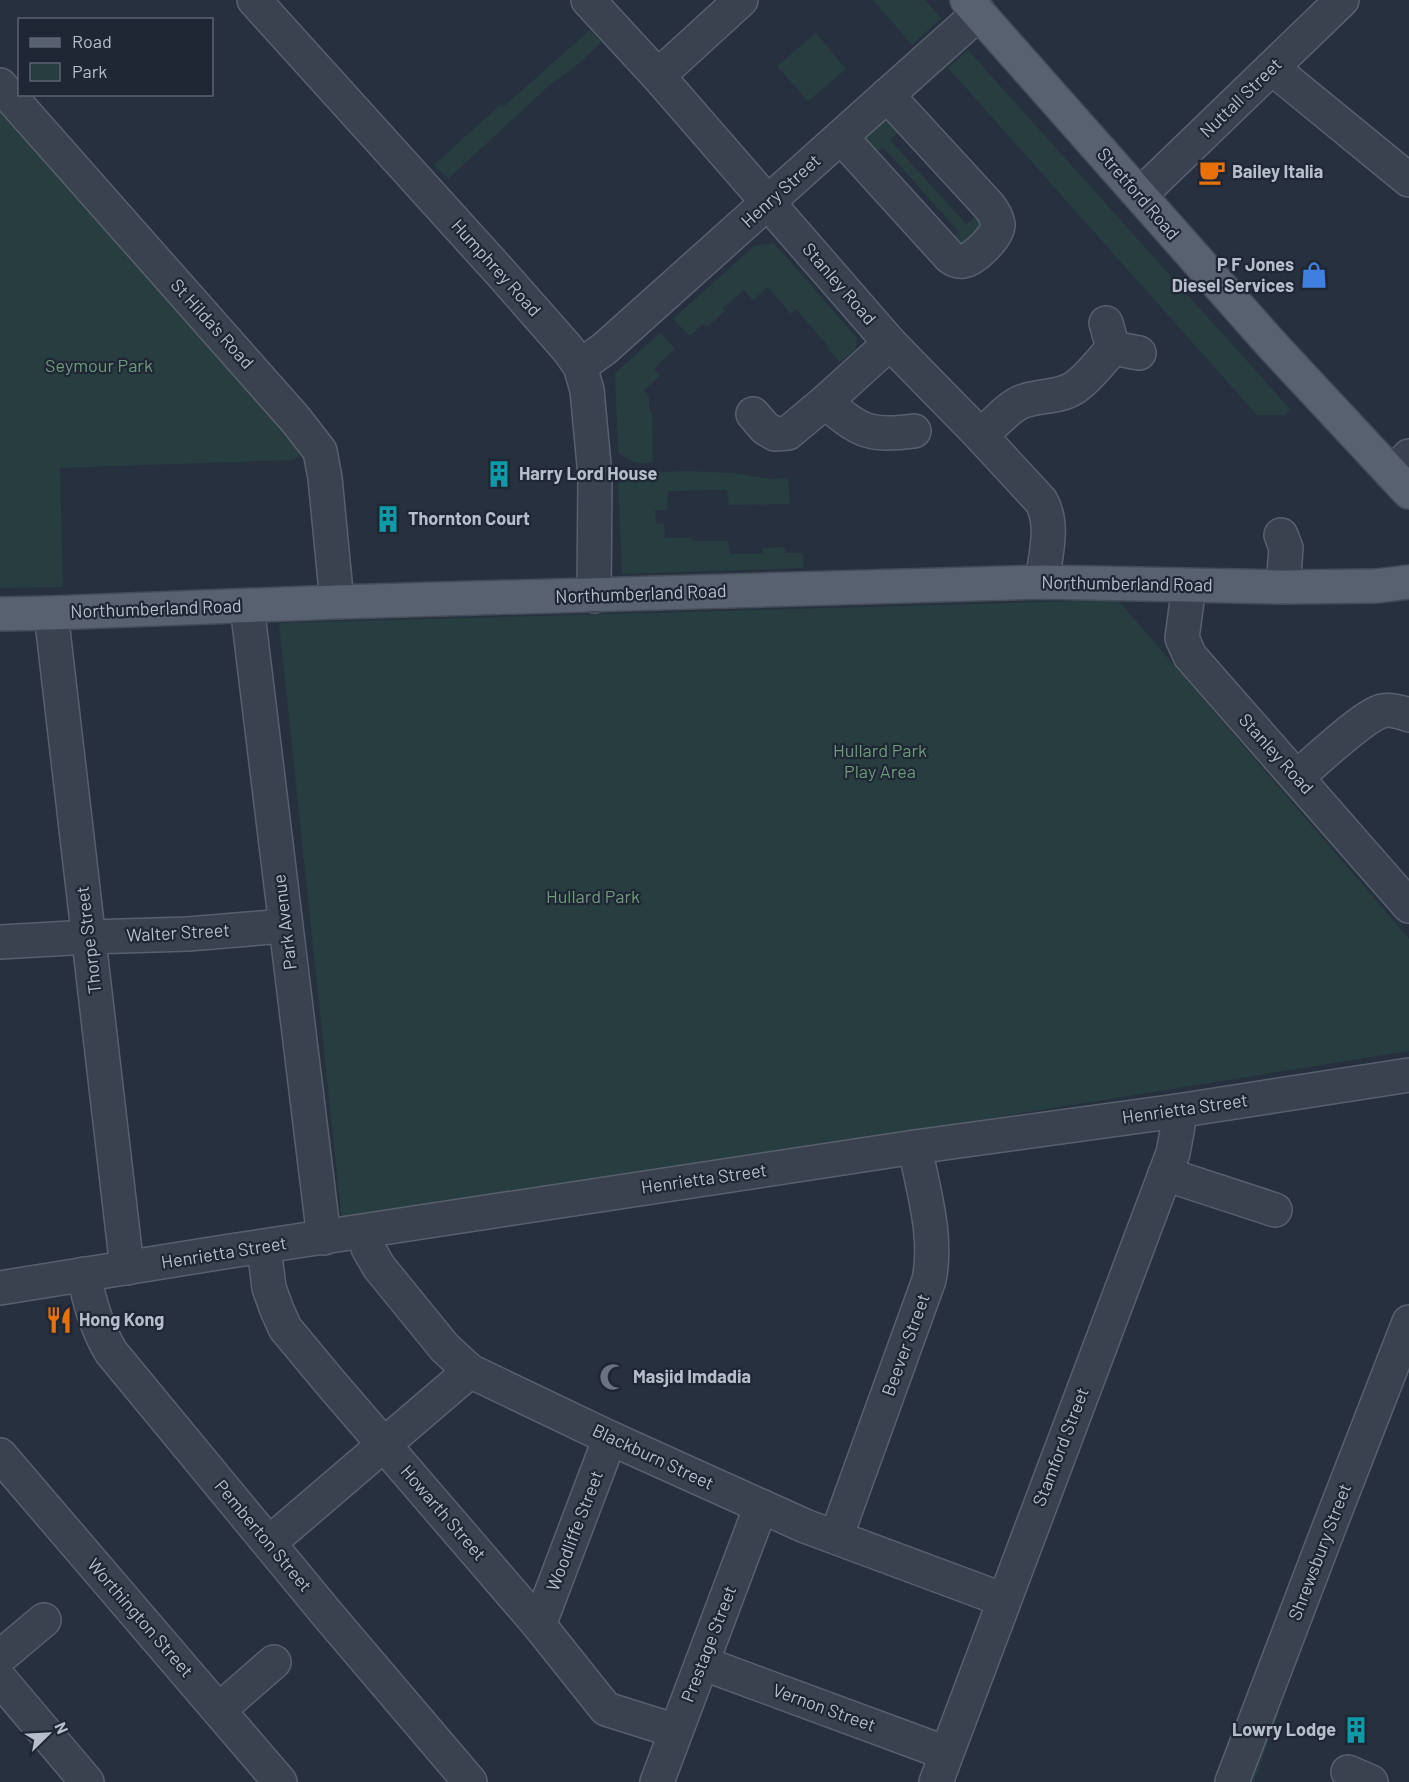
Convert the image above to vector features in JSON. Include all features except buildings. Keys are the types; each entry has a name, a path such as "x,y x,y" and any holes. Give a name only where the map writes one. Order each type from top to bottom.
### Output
{"main road":[{"name":"Stretford Road","path":"973,6 1273,346 1403,474"},
{"name":"Northumberland Road","path":"0,614 1042,582 1283,587 1376,586 1409,582"}],"street":[{"name":"Humphrey Road","path":"254,0 567,348 580,366 587,390 595,476 594,596"},
{"name":"Stanley Road","path":"588,0 658,76 890,342 1035,494 1045,508 1048,525 1042,582"},
{"path":"658,76 741,0"},
{"name":"Nuttall Street","path":"1140,195 1342,0"},
{"name":"Henry Street","path":"580,366 604,349 887,95 973,6"},
{"path":"1272,68 1409,180"},
{"name":"St Hilda's Road","path":"0,85 296,420 320,452 325,478 337,602"},
{"path":"841,137 950,257 956,261 972,258 996,234 998,225 995,216 989,206 887,95"},
{"path":"981,436 1019,403 1064,393 1073,388 1119,341"},
{"path":"753,414 765,428 775,434 788,434 890,342"},
{"path":"825,402 851,423 870,432 892,434 914,431"},
{"path":"1280,530 1286,548 1283,587"},
{"name":"Stanley Road","path":"1189,586 1182,638 1190,656 1409,906"},
{"name":"Park Avenue","path":"247,606 324,1238"},
{"name":"Thorpe Street","path":"51,613 127,1268"},
{"path":"1297,777 1365,720 1382,711 1398,711 1409,715"},
{"name":"Walter Street","path":"0,942 188,934 285,926"},
{"name":"Henrietta Street","path":"0,1288 915,1147 1177,1111 1409,1075"},
{"name":"Stamford Street","path":"941,1767 1165,1174 1176,1140 1177,1111"},
{"name":"Beever Street","path":"836,1537 933,1264 930,1229 915,1147"},
{"path":"1165,1174 1275,1210"},
{"name":"Blackburn Street","path":"366,1232 368,1248 379,1267 445,1348 470,1371 777,1520 836,1537 1004,1600"},
{"name":"Howarth Street","path":"264,1247 269,1288 285,1328 539,1625 606,1708 679,1722"},
{"name":"Pemberton Street","path":"84,1274 90,1305 111,1352 328,1615 470,1782"},
{"name":"Shrewsbury Street","path":"1232,1782 1409,1322"},
{"path":"269,1543 470,1371"},
{"name":"Woodliffe Street","path":"539,1625 610,1438"},
{"name":"Worthington Street","path":"0,1455 280,1782"},
{"name":"Prestage Street","path":"659,1776 714,1629 777,1520"},
{"path":"0,1657 44,1620"},
{"path":"219,1710 274,1662"},
{"name":"Vernon Street","path":"702,1663 941,1767"},
{"path":"0,1679 87,1782"}],"green space":[{"path":"873,0 925,0 941,18 912,45"},
{"path":"590,30 601,42 578,64 553,82 448,179 434,165 500,105 503,107"},
{"path":"816,33 846,69 808,101 777,66"},
{"path":"968,50 1291,410 1284,415 1257,415 948,68"},
{"name":"Seymour Park","path":"0,103 294,441 300,456 293,460 60,468 63,587 0,588"},
{"path":"893,110 906,124 890,140 966,224 983,210 989,217 966,249 945,245 959,232 883,147 868,160 855,145"},
{"path":"774,243 857,338 856,349 840,362 796,309 791,314 768,287 753,300 744,290 723,308 725,311 707,327 703,324 690,336 673,319 754,246"},
{"path":"660,333 675,349 654,368 660,376 644,390 649,398 649,409 652,412 653,462 639,463 618,452 615,373"},
{"path":"654,472 732,473 771,479 788,478 790,504 729,505 727,490 668,491 667,510 655,510 656,523 664,524 665,538 728,541 730,554 763,554 763,548 784,547 786,553 803,553 804,568 622,574 618,483"},
{"name":"Hullard Park","path":"1118,600 1409,939 1409,1051 342,1222 279,623"},
{"path":"1275,1710 1279,1712 1254,1782 1248,1780"}],"place":[{"name":"Bailey Italia","path":"1212,172"},
{"name":"P F Jones Diesel Services","path":"1314,275"},
{"name":"Harry Lord House","path":"499,474"},
{"name":"Thornton Court","path":"388,519"},
{"name":"Hong Kong","path":"59,1320"},
{"name":"Masjid Imdadia","path":"613,1377"},
{"name":"Lowry Lodge","path":"1356,1730"}],"park label":[{"name":"Hullard Park Play Area","path":"880,762"}]}
